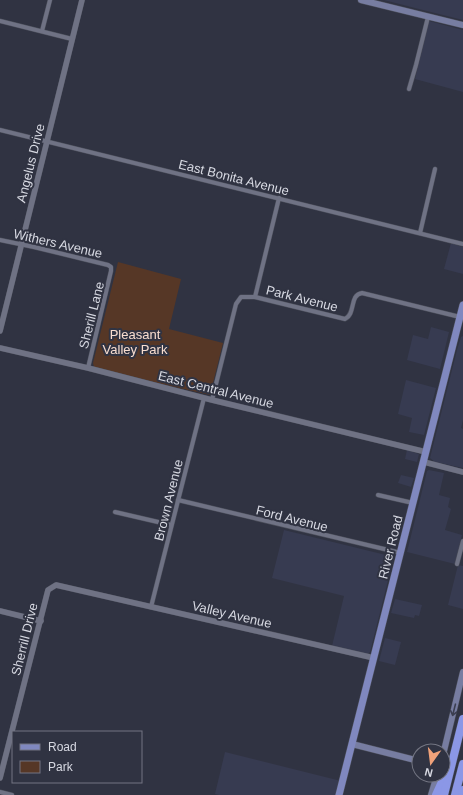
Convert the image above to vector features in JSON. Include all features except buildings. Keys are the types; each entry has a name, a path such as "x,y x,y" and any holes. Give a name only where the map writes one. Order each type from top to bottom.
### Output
{"highway":[{"path":"444,795 463,719"},
{"path":"436,795 454,756"},
{"path":"455,795 463,764"},
{"path":"462,795 463,790"}],"main road":[{"path":"361,0 463,25"},
{"name":"River Road","path":"340,795 426,452 460,329 460,317 463,305"},
{"path":"446,743 463,672"},
{"path":"352,744 411,759"},
{"path":"431,795 435,783"}],"street":[{"path":"42,31 50,0"},
{"name":"Angelus Drive","path":"0,331 82,0"},
{"path":"409,89 428,17"},
{"path":"0,21 72,39"},
{"name":"East Bonita Avenue","path":"0,130 463,244"},
{"path":"420,233 435,169"},
{"path":"255,297 279,198"},
{"name":"Withers Avenue","path":"0,240 108,265 111,267"},
{"name":"Sherill Lane","path":"88,368 112,271 111,267"},
{"name":"Park Avenue","path":"212,400 236,304 240,298 255,297 345,319 350,316 356,296 362,294 460,317"},
{"name":"East Central Avenue","path":"0,348 88,368 426,452"},
{"name":"Brown Avenue","path":"152,606 171,525 204,398"},
{"path":"424,462 463,472"},
{"path":"378,495 414,503"},
{"name":"Ford Avenue","path":"178,500 401,553"},
{"path":"115,512 171,525"},
{"path":"457,564 463,541"},
{"name":"Sherrill Drive","path":"12,731 48,590 56,585 85,592"},
{"name":"Valley Avenue","path":"85,592 152,606 374,658"},
{"path":"0,611 41,621"},
{"name":"Sherrill Drive","path":"0,778 12,732"},
{"path":"0,792 12,795"}],"shaded area":[{"path":"384,0 463,0 463,20 415,8"},
{"path":"429,21 463,30 463,92 415,79"},
{"path":"451,243 463,247 463,274 444,269"},
{"path":"431,327 449,332 440,369 407,360 413,335 428,339"},
{"path":"463,336 463,420 461,428 463,429 463,468 435,462 430,458 457,350 461,337"},
{"path":"406,380 436,388 424,435 409,432 412,418 398,414"},
{"path":"407,450 419,454 417,462 405,459"},
{"path":"429,470 444,473 439,495 450,498 448,507 451,509 445,530 462,535 455,564 407,552 427,471"},
{"path":"401,475 414,478 411,487 398,483"},
{"path":"284,530 394,557 370,652 368,654 332,646 344,596 272,578"},
{"path":"458,565 463,566 463,609 448,605"},
{"path":"395,599 422,605 419,616 415,615 414,618 391,613"},
{"path":"385,638 401,642 395,665 379,661"},
{"path":"225,752 341,781 338,795 215,794"}],"green space":[{"name":"Pleasant Valley Park","path":"118,262 181,279 169,329 223,343 210,395 97,369 94,367 93,363"}]}
